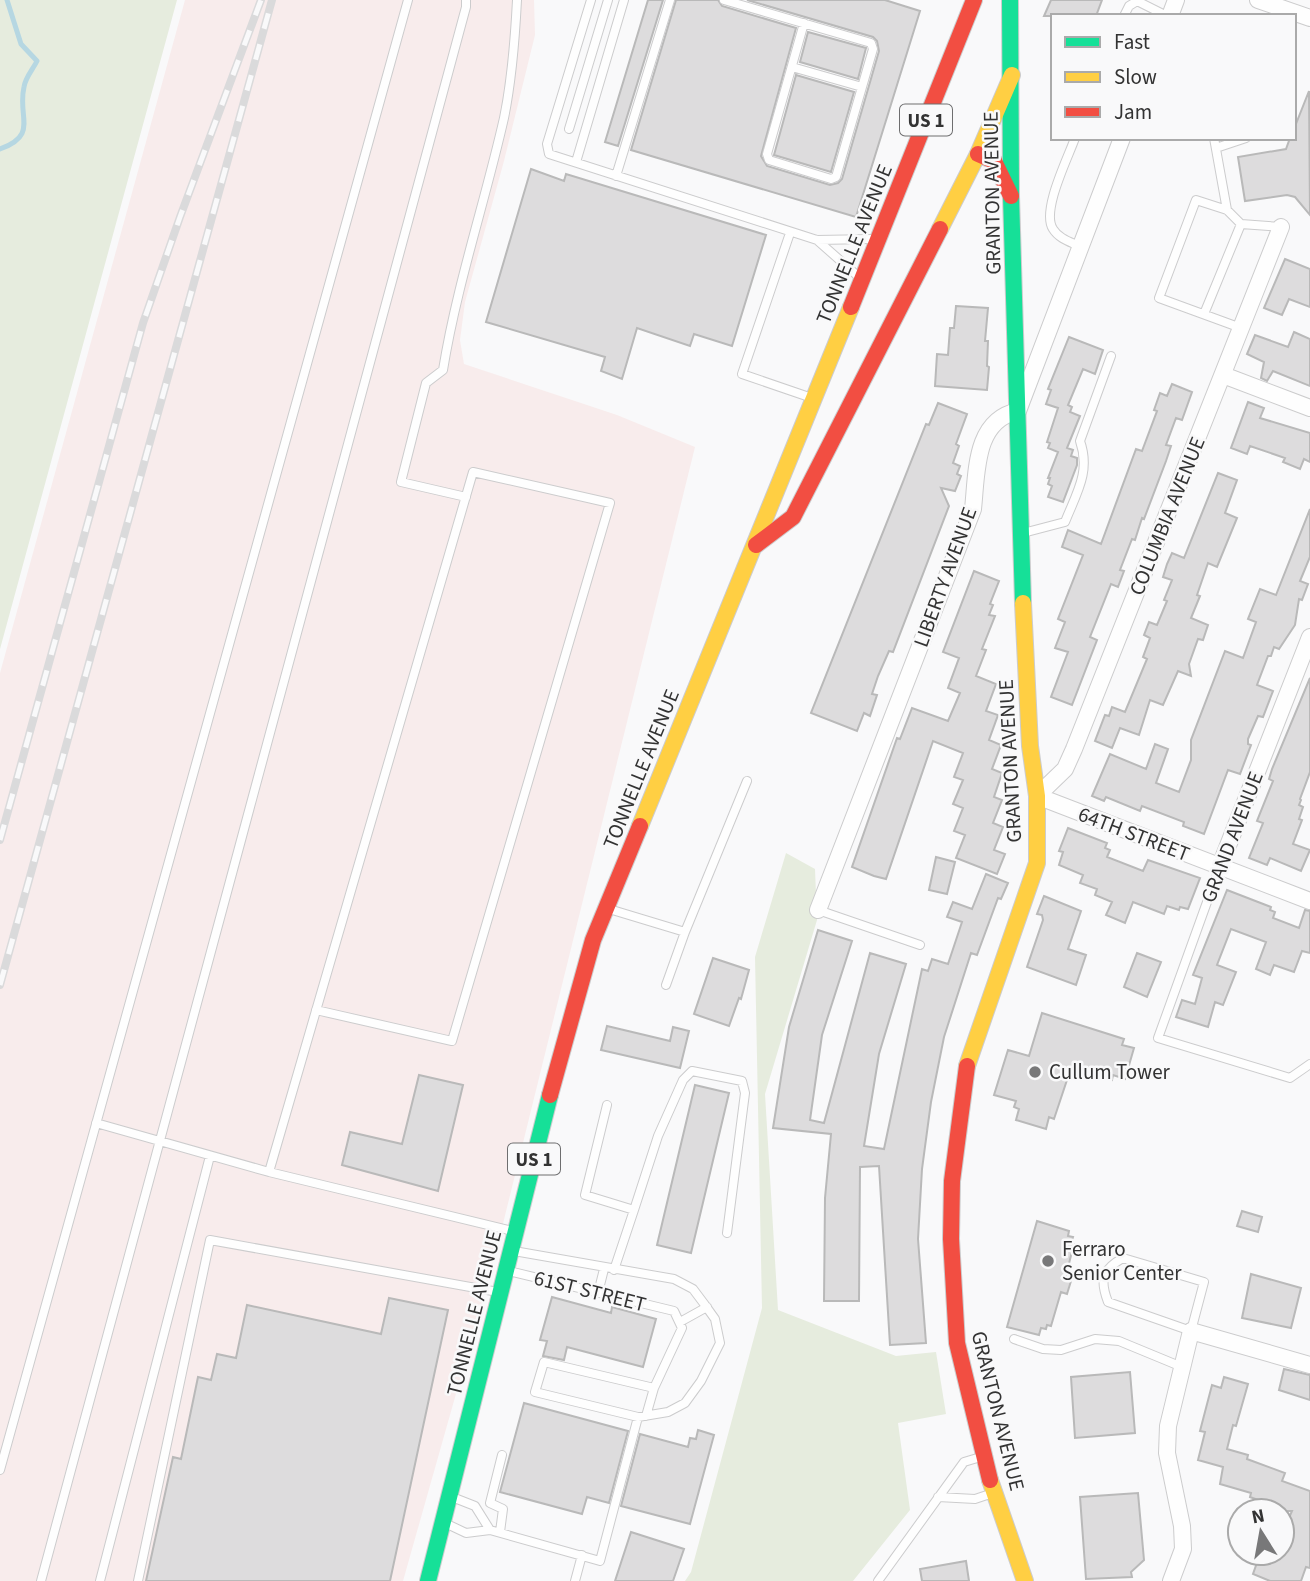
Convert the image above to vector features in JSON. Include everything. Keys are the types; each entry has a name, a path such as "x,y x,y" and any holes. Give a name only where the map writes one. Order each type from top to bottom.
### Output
{"main road":[{"name":"TONNELLE AVENUE","path":"428,1581 590,949 756,545 974,0"},
{"name":"GRANTON AVENUE","path":"1010,0 1011,196 1020,534 1030,746 1037,796 1037,863 966,1069 953,1181 951,1239 957,1343 984,1456 1025,1581"},
{"path":"756,545 793,517 978,154 1012,75"},
{"path":"978,154 994,161 1011,196"}],"street":[{"path":"1262,0 1310,18"},
{"path":"1018,411 1121,140"},
{"name":"COLUMBIA AVENUE","path":"1037,796 1065,769 1074,749 1281,227"},
{"path":"1223,375 1310,408"},
{"name":"LIBERTY AVENUE","path":"818,910 973,509 982,439 1003,415 1018,411"},
{"name":"GRAND AVENUE","path":"1220,866 1310,637"},
{"name":"64TH STREET","path":"1037,796 1310,901"},
{"path":"1171,1581 1183,1549 1182,1526 1167,1453 1168,1426 1191,1331 1310,1365"}],"lane":[{"path":"0,1470 408,0"},
{"path":"41,1581 463,20 466,0"},
{"path":"466,497 401,482 426,383 443,370 451,321 504,116 517,0"},
{"path":"591,0 547,144 549,154 817,240 878,239"},
{"path":"569,129 608,0"},
{"path":"576,162 624,0"},
{"path":"616,176 670,0"},
{"path":"724,0 804,23 871,43 873,48 836,177 831,179 769,160 767,154 804,23"},
{"path":"1126,14 1129,6 1137,1 1164,14"},
{"path":"792,67 862,88"},
{"path":"1074,140 1048,212 1051,228 1060,237 1081,247"},
{"path":"1214,140 1227,211"},
{"path":"1216,148 1240,140"},
{"path":"1241,328 1159,298 1196,200 1227,211 1241,224 1281,227"},
{"path":"1204,314 1241,224"},
{"path":"790,233 742,374 815,399"},
{"path":"817,240 862,280"},
{"path":"1020,534 1065,523 1085,471 1080,442 1111,356"},
{"path":"269,1172 316,1010 466,497 473,472 610,503 452,1041 316,1010"},
{"path":"666,985 747,781"},
{"name":"GRAND AVENUE","path":"1220,866 1158,1038 1290,1078 1310,1064"},
{"path":"606,908 685,932"},
{"path":"818,910 920,945"},
{"path":"598,1293 634,1210 657,1136 683,1080 692,1071 742,1081 746,1093 727,1233"},
{"path":"607,1105 585,1195 634,1210"},
{"path":"96,1123 269,1172 516,1232"},
{"path":"100,1581 210,1156"},
{"path":"138,1581 210,1240 500,1293"},
{"path":"511,1251 674,1279 693,1289 715,1319 720,1343 701,1381 685,1403 667,1412 642,1417 536,1392 544,1362 654,1388"},
{"path":"1123,1258 1204,1282 1191,1331 1108,1302 1102,1286 1106,1273 1115,1262 1123,1258"},
{"name":"61ST STREET","path":"506,1270 674,1311 680,1322"},
{"path":"443,1521 466,1533 489,1530 500,1532 600,1561 642,1417 680,1333 680,1322 707,1307"},
{"path":"1014,1339 1042,1349 1061,1350 1095,1339 1119,1341 1182,1367"},
{"path":"500,1532 503,1509 490,1503 502,1455"},
{"path":"878,1581 964,1462 984,1456"},
{"path":"938,1497 975,1499 995,1493"},
{"path":"449,1496 475,1506 489,1530"},
{"path":"575,1581 582,1555"}],"shaded area":[{"path":"0,0 177,0 0,649"},
{"path":"185,0 534,0 535,35 465,302 460,340 464,364 617,415 695,447 495,1256 403,1581 0,1581 0,673"},
{"path":"786,853 815,869 817,920 765,1094 778,1310 896,1356 936,1352 946,1414 898,1423 910,1510 853,1581 685,1581 691,1572 762,1308 755,957"}],"building":[{"path":"648,0 663,0 618,146 605,142"},
{"path":"676,0 718,0 722,6 796,28 761,156 767,166 830,185 842,179 879,51 877,41 873,37 747,0 885,0 920,11 856,217 631,150"},
{"path":"1051,0 1102,0 1097,14 1044,16"},
{"path":"808,32 866,48 858,79 800,62"},
{"path":"796,75 854,92 831,172 774,155"},
{"path":"1309,91 1310,215 1295,197 1287,195 1245,201 1238,157 1286,149 1289,140 1296,140 1296,124"},
{"path":"531,169 564,181 566,174 766,235 732,346 694,334 690,346 637,328 622,379 601,371 605,357 486,322"},
{"path":"1285,259 1310,269 1310,307 1289,299 1282,315 1264,308"},
{"path":"956,306 988,308 985,341 988,341 987,390 935,386 937,354 948,355 950,328 954,328"},
{"path":"1294,332 1310,339 1310,386 1273,371 1267,381 1261,378 1264,362 1247,354 1255,335 1288,347"},
{"path":"1069,337 1103,350 1095,374 1083,369 1068,405 1072,407 1070,412 1080,416 1067,448 1073,450 1071,456 1077,458 1077,465 1063,502 1048,497 1052,486 1048,484 1048,478 1058,452 1048,448 1050,443 1047,442 1058,408 1046,404 1051,390 1048,389"},
{"path":"1172,384 1192,392 1182,420 1176,418 1166,445 1171,446 1166,461 1144,519 1142,518 1135,540 1132,539 1120,570 1124,571 1118,587 1111,584 1090,637 1097,640 1072,705 1051,697 1068,652 1055,648 1065,622 1058,619 1083,555 1062,547 1068,530 1101,544 1136,449 1142,451 1157,411 1154,410 1160,393 1167,396"},
{"path":"1248,402 1264,408 1260,418 1310,433 1310,462 1304,459 1300,469 1283,462 1285,458 1250,446 1247,454 1231,448"},
{"path":"938,403 967,414 956,444 959,446 953,463 960,466 957,474 961,476 955,491 941,488 949,506 893,652 889,651 878,676 872,694 877,695 870,716 864,713 857,731 811,713 926,424 929,425"},
{"path":"1218,473 1237,480 1225,513 1237,518 1217,567 1208,563 1197,595 1200,596 1191,618 1208,625 1203,640 1198,639 1189,664 1191,676 1178,671 1163,705 1150,700 1139,735 1120,728 1112,748 1095,741 1105,715 1109,716 1112,707 1125,712 1147,659 1143,657 1150,638 1144,635 1149,622 1157,625 1167,601 1164,600 1172,580 1163,577 1167,564 1172,553 1184,558"},
{"path":"1310,509 1310,557 1300,581 1308,584 1302,600 1299,599 1295,625 1279,649 1274,647 1271,656 1268,656 1257,685 1273,691 1263,717 1258,716 1248,739 1248,744 1251,745 1240,774 1228,770 1204,834 1183,826 1184,822 1142,806 1140,811 1106,797 1104,801 1092,796 1110,754 1146,769 1155,744 1168,749 1156,783 1179,792 1191,760 1191,740 1225,651 1243,658 1256,622 1248,619 1260,589 1276,595"},
{"path":"974,571 999,581 990,604 993,605 989,615 995,616 982,649 986,650 976,676 996,684 986,711 998,715 989,740 1001,745 992,769 1002,773 994,797 1002,800 993,823 1003,827 994,850 1005,854 997,874 956,858 965,835 954,831 963,808 953,804 963,780 954,777 963,753 933,741 886,879 874,876 852,867 897,738 900,739 912,708 948,721 960,693 948,688 959,658 943,652"},
{"path":"1310,678 1310,772 1300,799 1299,805 1303,807 1299,819 1302,820 1293,844 1310,850 1301,871 1270,858 1267,865 1249,858 1263,823 1257,821 1273,781 1269,779 1272,769"},
{"path":"1068,828 1107,843 1105,848 1110,850 1107,857 1143,871 1148,860 1200,878 1188,909 1180,907 1179,910 1167,906 1164,914 1133,902 1125,923 1106,915 1112,902 1095,895 1097,889 1080,883 1083,875 1059,865 1063,852 1059,851"},
{"path":"936,857 955,862 947,894 929,890"},
{"path":"986,874 1008,883 1001,899 998,898 977,955 971,953 944,1037 931,1102 922,1169 918,1239 926,1343 890,1345 879,1166 860,1167 859,1301 824,1301 825,1198 831,1134 773,1128 789,1027 818,930 852,941 822,1035 810,1120 824,1123 870,953 906,964 879,1054 864,1146 884,1149 922,969 928,971 932,959 948,964 962,922 947,917 953,902 972,909"},
{"path":"1227,890 1271,907 1270,910 1275,912 1273,918 1299,928 1305,910 1310,911 1310,953 1302,951 1294,972 1274,965 1270,975 1256,969 1266,942 1231,929 1217,965 1236,972 1223,1005 1215,1002 1208,1027 1176,1017 1182,1000 1195,1004 1202,978 1193,975"},
{"path":"1044,896 1081,911 1068,949 1086,955 1076,985 1027,967 1043,920 1042,915 1037,914"},
{"path":"1137,953 1161,962 1147,997 1124,987"},
{"path":"713,958 749,970 741,999 739,998 729,1026 694,1014"},
{"name":"Cullum Tower","path":"1042,1013 1124,1039 1122,1045 1134,1048 1125,1079 1113,1075 1112,1080 1071,1068 1054,1119 1049,1117 1046,1129 1016,1120 1019,1109 1014,1107 1016,1101 994,1095 1008,1050 1029,1056"},
{"path":"607,1026 670,1041 673,1027 689,1031 680,1068 601,1050"},
{"path":"419,1075 463,1085 438,1191 342,1165 350,1132 402,1144"},
{"path":"695,1085 729,1093 691,1253 657,1245"},
{"path":"1242,1211 1262,1217 1258,1232 1237,1226"},
{"name":"Ferraro Senior Center","path":"1037,1221 1069,1231 1068,1236 1073,1237 1071,1243 1074,1244 1065,1279 1071,1281 1067,1294 1061,1292 1051,1326 1041,1328 1039,1335 1007,1327"},
{"path":"1251,1274 1301,1288 1291,1328 1242,1318"},
{"path":"552,1297 611,1313 612,1307 656,1319 643,1367 567,1347 564,1360 543,1356 547,1341 540,1340"},
{"path":"389,1298 448,1310 390,1581 146,1581 173,1457 181,1459 198,1377 211,1380 217,1354 236,1358 247,1305 381,1334"},
{"path":"1284,1369 1310,1375 1310,1400 1279,1390"},
{"path":"1130,1372 1135,1433 1075,1438 1071,1377"},
{"path":"1224,1377 1248,1384 1227,1449 1248,1455 1247,1459 1285,1473 1282,1481 1310,1491 1310,1568 1306,1567 1301,1581 1270,1581 1253,1574 1255,1567 1296,1567 1296,1497 1250,1497 1251,1493 1220,1484 1223,1467 1198,1460 1205,1432 1200,1431 1212,1385 1221,1388"},
{"path":"524,1403 628,1431 609,1503 587,1497 582,1514 500,1492"},
{"path":"698,1430 714,1435 690,1524 621,1506 640,1434 688,1447 690,1438 696,1439"},
{"path":"1138,1493 1144,1560 1131,1572 1132,1577 1086,1579 1080,1497"},
{"path":"631,1532 684,1549 673,1581 615,1581"},
{"path":"966,1561 969,1581 922,1581 920,1569"}],"waterway":[{"path":"0,149 12,144 23,131 24,87 37,61 21,44 7,0"}],"railway":[{"path":"0,840 143,323 261,0"},
{"path":"0,985 272,0"}],"traffic: fast":[{"path":"1010,0 1011,196 1023,603"},
{"path":"428,1581 550,1095"}],"traffic: slow":[{"path":"940,229 978,154 1012,75"},
{"path":"640,826 851,307"},
{"path":"967,1066 1037,863 1037,796 1030,746 1023,603"},
{"path":"990,1480 1025,1581"}],"traffic: jam":[{"path":"851,307 974,0"},
{"path":"978,154 994,161 1011,196"},
{"path":"756,545 793,517 940,229"},
{"path":"550,1095 593,940 640,826"},
{"path":"967,1066 952,1181 951,1239 957,1343 990,1480"}],"place":[{"name":"Cullum Tower","path":"1035,1072"},
{"name":"Ferraro Senior Center","path":"1048,1261"}]}
